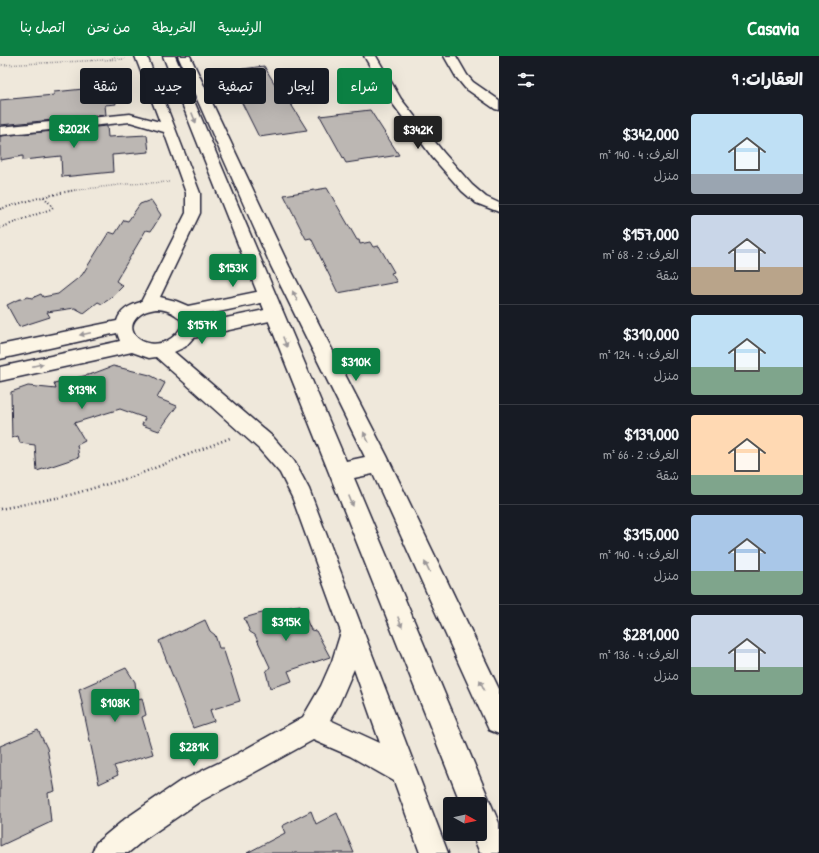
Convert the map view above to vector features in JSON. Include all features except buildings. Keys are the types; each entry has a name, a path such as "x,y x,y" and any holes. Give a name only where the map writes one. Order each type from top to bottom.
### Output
{"street":[{"path":"169,56 473,797"},
{"path":"188,56 185,56 280,266 379,462 499,720"},
{"path":"370,56 396,100 438,155 466,188 481,200 499,208"},
{"path":"450,56 462,77 499,106"},
{"path":"142,57 146,68"},
{"path":"130,118 141,111 148,104"},
{"path":"148,304 193,213 194,203 189,182 159,104"},
{"path":"0,131 130,118 144,121 169,130"},
{"path":"223,190 244,187"},
{"path":"187,333 189,323 184,313 175,306 169,304 148,304 134,310 125,320 123,326 125,336 133,345 145,350 160,350 176,344 187,333 237,322 270,305"},
{"path":"184,313 230,304 270,305"},
{"path":"230,304 237,322"},
{"path":"0,352 123,326"},
{"path":"0,374 133,345"},
{"path":"160,350 266,442 286,467 302,495 434,853"},
{"path":"339,472 379,462"},
{"path":"106,853 135,829 189,792 246,763 312,726 330,695 344,663 353,631"},
{"path":"312,726 362,747 404,772"},
{"path":"487,832 496,853"}],"path":[{"path":"108,60 117,56"},
{"path":"0,65 142,57"},
{"path":"0,209 55,193 103,186 148,182 189,182"},
{"path":"0,228 51,209 52,207 43,196"},
{"path":"0,509 66,496 132,478 194,454 251,429"}]}
